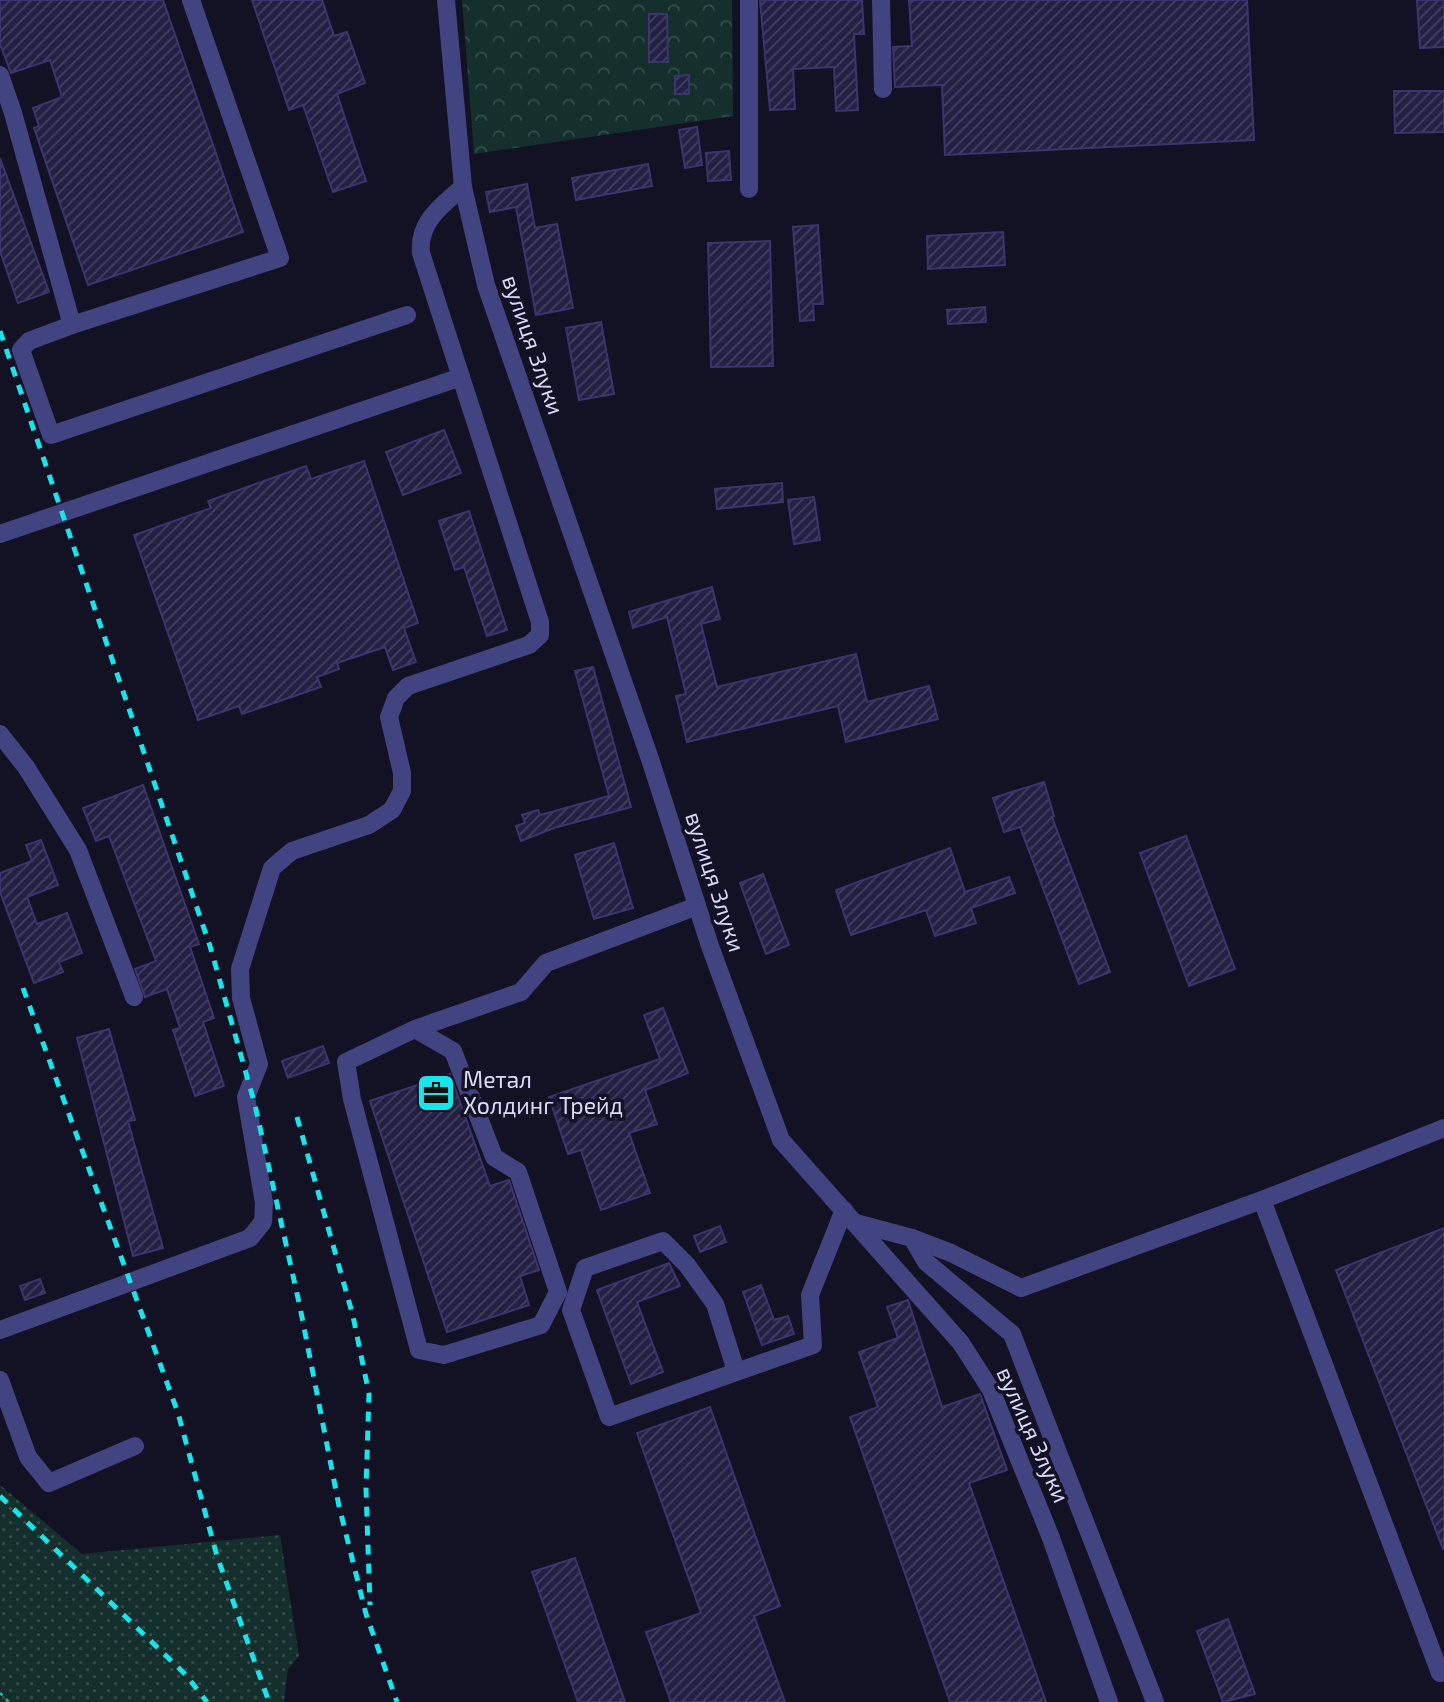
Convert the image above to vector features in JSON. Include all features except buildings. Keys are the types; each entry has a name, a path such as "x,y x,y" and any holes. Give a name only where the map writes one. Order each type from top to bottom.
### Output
{"street":[{"path":"191,0 280,258 29,341 21,351 51,435 407,315"},
{"name":"вулиця Злуки","path":"446,0 463,187 486,285 697,906 781,1140 961,1343 996,1400 1051,1538 1110,1702"},
{"path":"749,0 749,189"},
{"path":"881,0 883,89"},
{"path":"0,75 72,325"},
{"path":"0,1329 250,1238 262,1222 264,1203 246,1097 259,1064 241,998 240,969 272,868 292,851 369,825 392,810 402,791 402,773 389,716 396,698 408,686 529,645 540,635 540,622 421,253 420,239 436,209 463,187"},
{"path":"0,534 461,377"},
{"path":"0,734 26,767 78,850 134,997"},
{"path":"415,1029 453,1051 494,1157 518,1172 558,1292 541,1325 444,1355 419,1350 352,1099 346,1062 415,1029 521,992 546,963 697,906"},
{"path":"736,1371 715,1304 687,1265 663,1241 585,1268 571,1310 608,1417 813,1345 810,1295 850,1217 951,1253 1021,1289 1262,1200 1444,1128"},
{"path":"1262,1200 1440,1673"},
{"path":"912,1238 926,1262 1012,1334 1155,1702"},
{"path":"0,1380 28,1457 49,1482 135,1446"}],"path":[{"path":"0,1693 9,1702"}],"green space":[{"path":"462,0 732,0 733,116 474,154"},
{"path":"0,1485 82,1554 280,1535 299,1656 288,1669 284,1702 0,1702"}],"railway":[{"path":"0,331 210,946 255,1105 300,1307 339,1506 366,1614 397,1702"},
{"path":"23,988 178,1413 217,1556 269,1702"},
{"path":"297,1117 353,1316 369,1394 366,1489 370,1605"},
{"path":"0,1496 186,1675 207,1702"}],"place":[{"name":"Метал Холдинг Трейд","path":"436,1093"}]}
